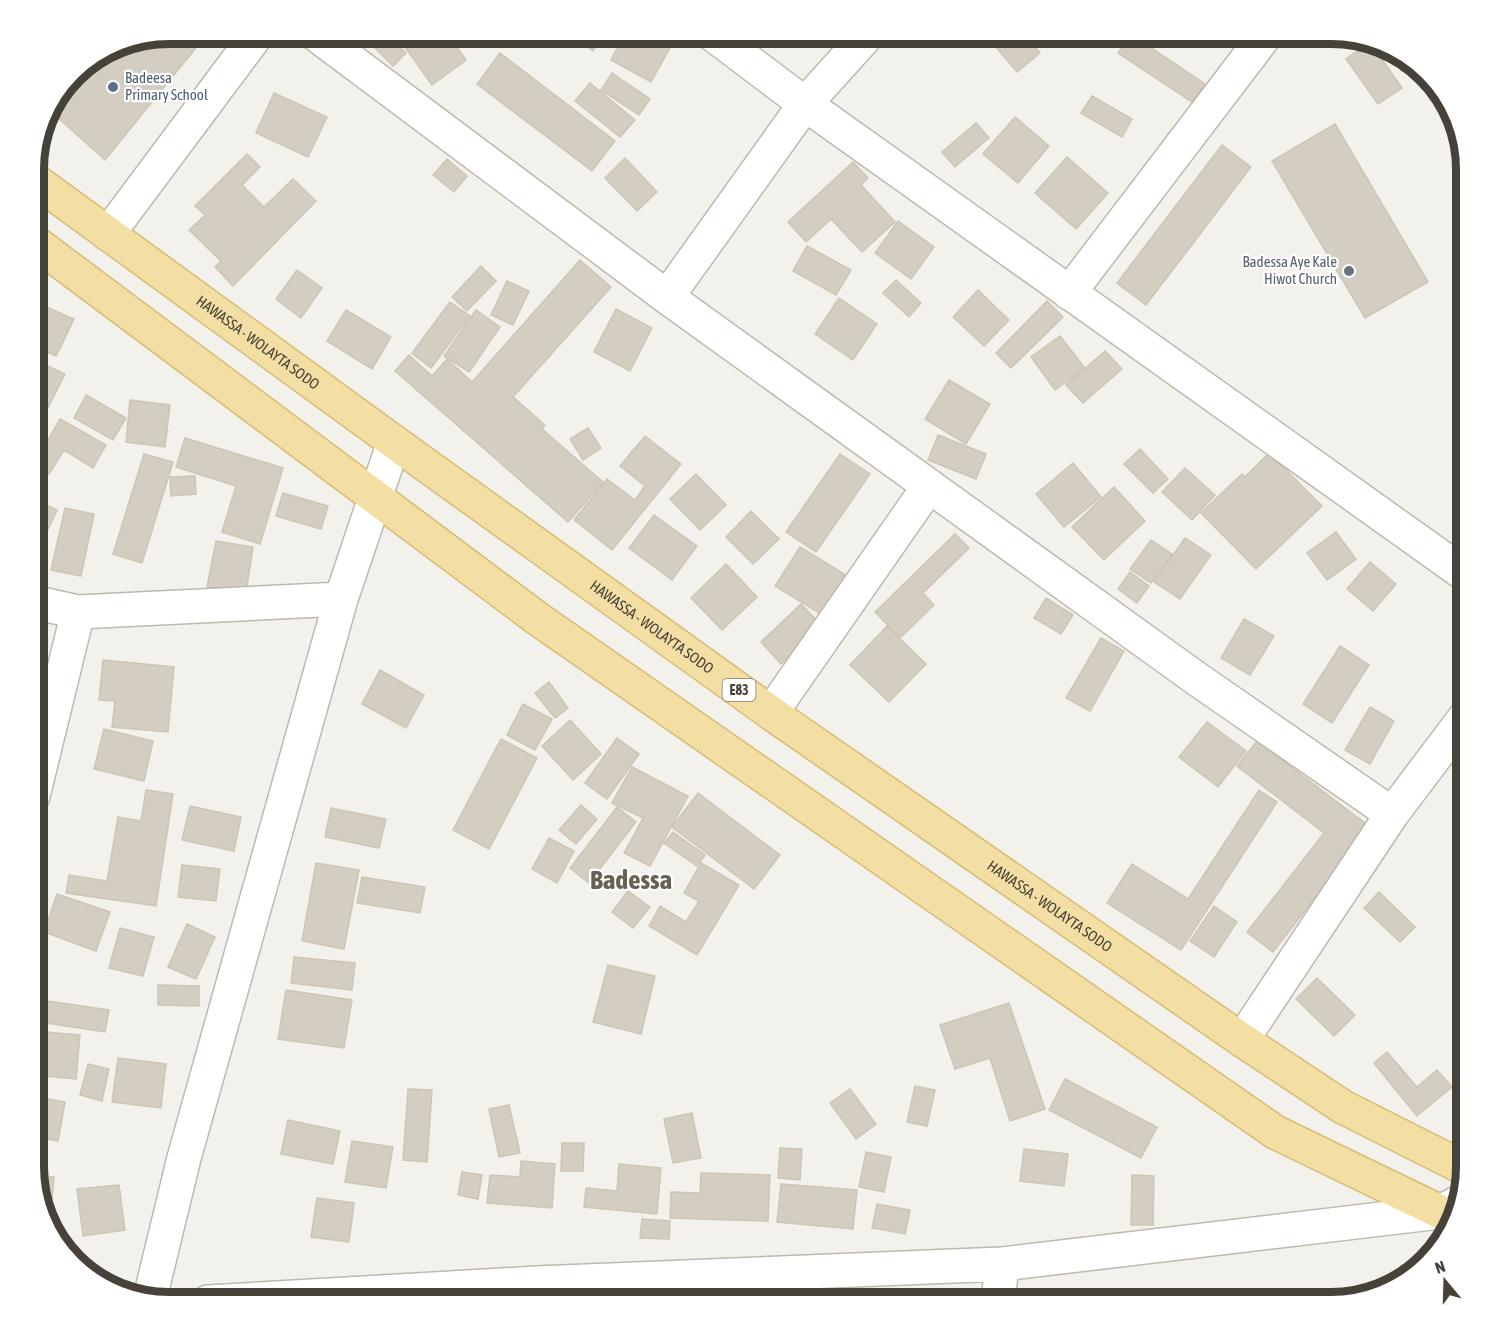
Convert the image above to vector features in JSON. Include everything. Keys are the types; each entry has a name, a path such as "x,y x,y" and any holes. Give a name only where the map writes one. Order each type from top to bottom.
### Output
{"main road":[{"name":"HAWASSA - WOLAYTA SODO","path":"44,187 393,442 771,713 1242,1040 1343,1107 1456,1164"},
{"path":"44,250 538,619 1275,1132 1448,1209"}],"street":[{"path":"108,234 250,44"},
{"path":"329,44 667,297 1197,679 1392,813"},
{"path":"726,44 805,104 1455,567"},
{"path":"667,297 805,104 859,44"},
{"path":"1069,293 1259,44"},
{"path":"152,1290 184,1158 341,599 393,442"},
{"path":"771,713 929,486"},
{"path":"44,604 78,612 341,599"},
{"path":"44,751 78,612"},
{"path":"1242,1040 1392,813 1456,730"},
{"path":"554,1292 1002,1264 1447,1212"},
{"path":"999,1292 1002,1264"}],"building":[{"name":"Badeesa Primary School","path":"160,44 199,44 105,160 55,115 69,92 86,74 121,53"},
{"path":"371,44 397,44 406,53 393,66"},
{"path":"403,44 455,44 466,60 432,85"},
{"path":"584,44 598,44 593,51"},
{"path":"619,44 672,44 651,82 611,60"},
{"path":"993,44 1032,44 1040,53 1017,72"},
{"path":"1124,44 1146,44 1205,84 1192,102 1118,53"},
{"path":"1362,48 1378,53 1402,88 1378,104 1346,59"},
{"path":"500,53 615,141 592,171 477,84"},
{"path":"612,73 650,99 639,115 601,90"},
{"path":"590,83 635,120 620,137 575,101"},
{"path":"274,93 327,117 308,157 256,133"},
{"path":"1092,96 1132,119 1122,137 1081,113"},
{"path":"1015,117 1049,146 1018,183 983,154"},
{"path":"976,123 989,138 955,167 942,152"},
{"path":"1335,124 1428,282 1365,318 1272,161"},
{"path":"1222,145 1251,167 1146,305 1117,283"},
{"path":"247,154 260,167 242,185 264,207 293,179 316,201 233,286 215,267 221,261 189,230 205,215 195,206"},
{"path":"1067,157 1108,193 1076,229 1035,193"},
{"path":"625,158 657,192 637,211 605,178"},
{"path":"447,159 467,176 454,192 433,175"},
{"path":"853,162 868,178 861,185 895,222 862,252 831,219 806,242 788,222"},
{"path":"898,221 934,247 911,279 875,253"},
{"path":"807,246 851,270 836,295 793,271"},
{"path":"580,260 611,287 513,397 545,425 542,429 603,482 568,522 395,371 409,355 432,376 447,359 472,382"},
{"path":"481,266 496,281 467,311 452,297"},
{"path":"297,270 322,288 301,318 276,299"},
{"path":"896,280 921,303 909,317 883,293"},
{"path":"507,281 529,291 513,325 491,315"},
{"path":"978,290 1009,320 984,346 953,317"},
{"path":"839,298 877,324 853,360 815,334"},
{"path":"1047,301 1063,317 1011,368 996,353"},
{"path":"450,302 470,316 431,368 412,353"},
{"path":"44,306 74,319 56,356 44,351"},
{"path":"616,309 652,328 630,371 594,352"},
{"path":"346,310 391,337 372,369 327,341"},
{"path":"476,310 500,327 469,372 444,356"},
{"path":"1060,336 1085,368 1055,390 1031,357"},
{"path":"1105,351 1122,369 1083,403 1066,385"},
{"path":"44,364 65,374 48,408 44,406"},
{"path":"949,380 990,404 966,444 925,419"},
{"path":"86,395 126,418 113,440 74,418"},
{"path":"130,400 170,405 165,447 126,442"},
{"path":"60,419 106,445 93,468 64,450 49,474 44,472 44,447"},
{"path":"588,428 601,448 583,460 570,439"},
{"path":"938,435 986,454 976,479 928,460"},
{"path":"645,436 681,464 612,550 574,520 607,479 635,500 645,486 620,466"},
{"path":"185,438 283,468 260,544 222,532 236,486 176,467"},
{"path":"1140,449 1168,479 1153,493 1124,464"},
{"path":"1269,453 1322,506 1256,569 1201,513 1242,474 1245,477"},
{"path":"144,454 173,462 142,563 113,554"},
{"path":"840,454 870,474 816,552 786,532"},
{"path":"1073,463 1101,497 1064,527 1036,494"},
{"path":"1185,468 1215,495 1192,520 1162,492"},
{"path":"696,474 726,505 700,530 670,499"},
{"path":"195,476 196,494 171,496 170,477"},
{"path":"1114,487 1145,521 1104,560 1072,527"},
{"path":"283,493 328,506 321,529 276,516"},
{"path":"44,504 57,510 44,538"},
{"path":"65,508 94,514 81,576 51,570"},
{"path":"751,511 779,539 753,564 726,537"},
{"path":"654,515 697,546 672,580 629,548"},
{"path":"1336,532 1356,559 1327,580 1307,553"},
{"path":"955,534 969,548 923,593 934,605 900,638 875,612"},
{"path":"1185,538 1211,555 1180,599 1154,582"},
{"path":"1151,540 1172,554 1151,583 1130,569"},
{"path":"216,541 253,547 246,593 207,587"},
{"path":"800,547 849,577 824,616 775,586"},
{"path":"1370,562 1396,584 1373,611 1347,589"},
{"path":"726,564 757,597 722,630 691,598"},
{"path":"1130,572 1149,586 1137,603 1118,589"},
{"path":"1046,598 1073,615 1061,634 1034,618"},
{"path":"801,604 822,626 781,664 761,642"},
{"path":"1244,619 1274,636 1250,675 1221,658"},
{"path":"887,626 926,664 889,702 850,665"},
{"path":"1101,638 1124,651 1090,711 1066,698"},
{"path":"1340,646 1369,665 1332,723 1303,704"},
{"path":"103,660 174,667 168,732 112,727 115,701 99,700"},
{"path":"380,670 424,695 406,728 362,704"},
{"path":"549,682 568,708 555,718 535,693"},
{"path":"523,704 552,719 535,750 507,735"},
{"path":"1370,707 1394,721 1370,764 1345,750"},
{"path":"570,720 601,754 573,780 542,746"},
{"path":"1207,722 1246,751 1218,787 1179,757"},
{"path":"104,729 153,741 144,781 94,769"},
{"path":"617,738 639,754 607,799 585,783"},
{"path":"501,739 537,758 489,849 453,830"},
{"path":"1257,741 1370,827 1273,952 1247,932 1324,833 1237,766"},
{"path":"632,767 688,796 650,866 624,853 643,818 612,803"},
{"path":"146,790 173,794 156,906 66,893 69,875 107,881 118,817 141,821"},
{"path":"1259,790 1277,802 1181,950 1107,903 1132,864 1188,899"},
{"path":"698,793 780,855 754,889 672,827"},
{"path":"581,805 597,819 576,844 559,830"},
{"path":"190,806 241,817 234,851 182,840"},
{"path":"617,807 636,822 589,883 570,868"},
{"path":"331,808 386,819 379,848 325,837"},
{"path":"673,832 705,855 697,866 664,843"},
{"path":"549,838 574,851 557,883 532,869"},
{"path":"316,863 359,870 344,949 302,941"},
{"path":"701,863 739,885 697,955 649,926 660,906 686,922 699,901 684,893"},
{"path":"182,865 220,869 216,901 178,897"},
{"path":"362,877 425,887 420,913 357,903"},
{"path":"628,891 650,907 633,928 612,912"},
{"path":"1379,892 1415,927 1400,942 1364,908"},
{"path":"57,894 110,912 96,951 44,932"},
{"path":"1214,906 1237,922 1214,957 1190,941"},
{"path":"187,924 215,937 196,979 168,967"},
{"path":"120,928 154,937 143,976 109,968"},
{"path":"294,957 355,963 352,990 291,983"},
{"path":"608,965 655,976 641,1034 593,1022"},
{"path":"1317,978 1355,1015 1334,1036 1296,999"},
{"path":"158,985 199,986 199,1006 158,1005"},
{"path":"286,990 352,1000 344,1048 278,1039"},
{"path":"44,1001 109,1010 105,1032 44,1023"},
{"path":"1009,1003 1045,1109 1010,1121 990,1058 955,1069 940,1025"},
{"path":"44,1032 80,1035 76,1079 44,1076"},
{"path":"1387,1052 1417,1087 1437,1070 1452,1087 1417,1116 1374,1063"},
{"path":"118,1058 166,1064 161,1108 112,1102"},
{"path":"88,1064 109,1069 102,1101 80,1095"},
{"path":"1065,1079 1157,1127 1141,1158 1049,1110"},
{"path":"915,1086 935,1090 927,1126 907,1122"},
{"path":"408,1089 432,1090 427,1162 403,1160"},
{"path":"850,1089 876,1124 856,1139 830,1103"},
{"path":"44,1098 65,1102 58,1141 44,1138"},
{"path":"509,1105 520,1153 499,1157 489,1109"},
{"path":"692,1113 701,1158 673,1163 664,1119"},
{"path":"288,1120 340,1131 333,1164 281,1154"},
{"path":"352,1141 393,1147 386,1188 345,1182"},
{"path":"562,1143 584,1143 583,1171 561,1171"},
{"path":"780,1148 802,1149 800,1180 778,1178"},
{"path":"1024,1149 1068,1154 1064,1186 1020,1181"},
{"path":"866,1152 891,1157 884,1192 859,1187"},
{"path":"521,1161 555,1164 552,1208 487,1203 490,1175 520,1177"},
{"path":"619,1164 661,1168 657,1214 584,1207 586,1188 617,1191"},
{"path":"462,1172 482,1175 478,1199 458,1195"},
{"path":"701,1173 770,1175 768,1221 670,1218 671,1192 700,1193"},
{"path":"1132,1175 1154,1176 1153,1225 1131,1225"},
{"path":"44,1176 54,1177 52,1199 48,1199"},
{"path":"781,1184 857,1190 853,1229 777,1222"},
{"path":"119,1185 125,1230 83,1236 77,1189"},
{"path":"317,1198 354,1203 349,1242 311,1237"},
{"path":"877,1204 910,1210 905,1234 872,1228"},
{"path":"642,1219 670,1221 669,1239 640,1238"}],"place":[{"name":"Badeesa Primary School","path":"113,87"},
{"name":"Badessa Aye Kale Hiwot Church","path":"1349,271"}],"district":[{"name":"Badessa","path":"631,880"}]}
